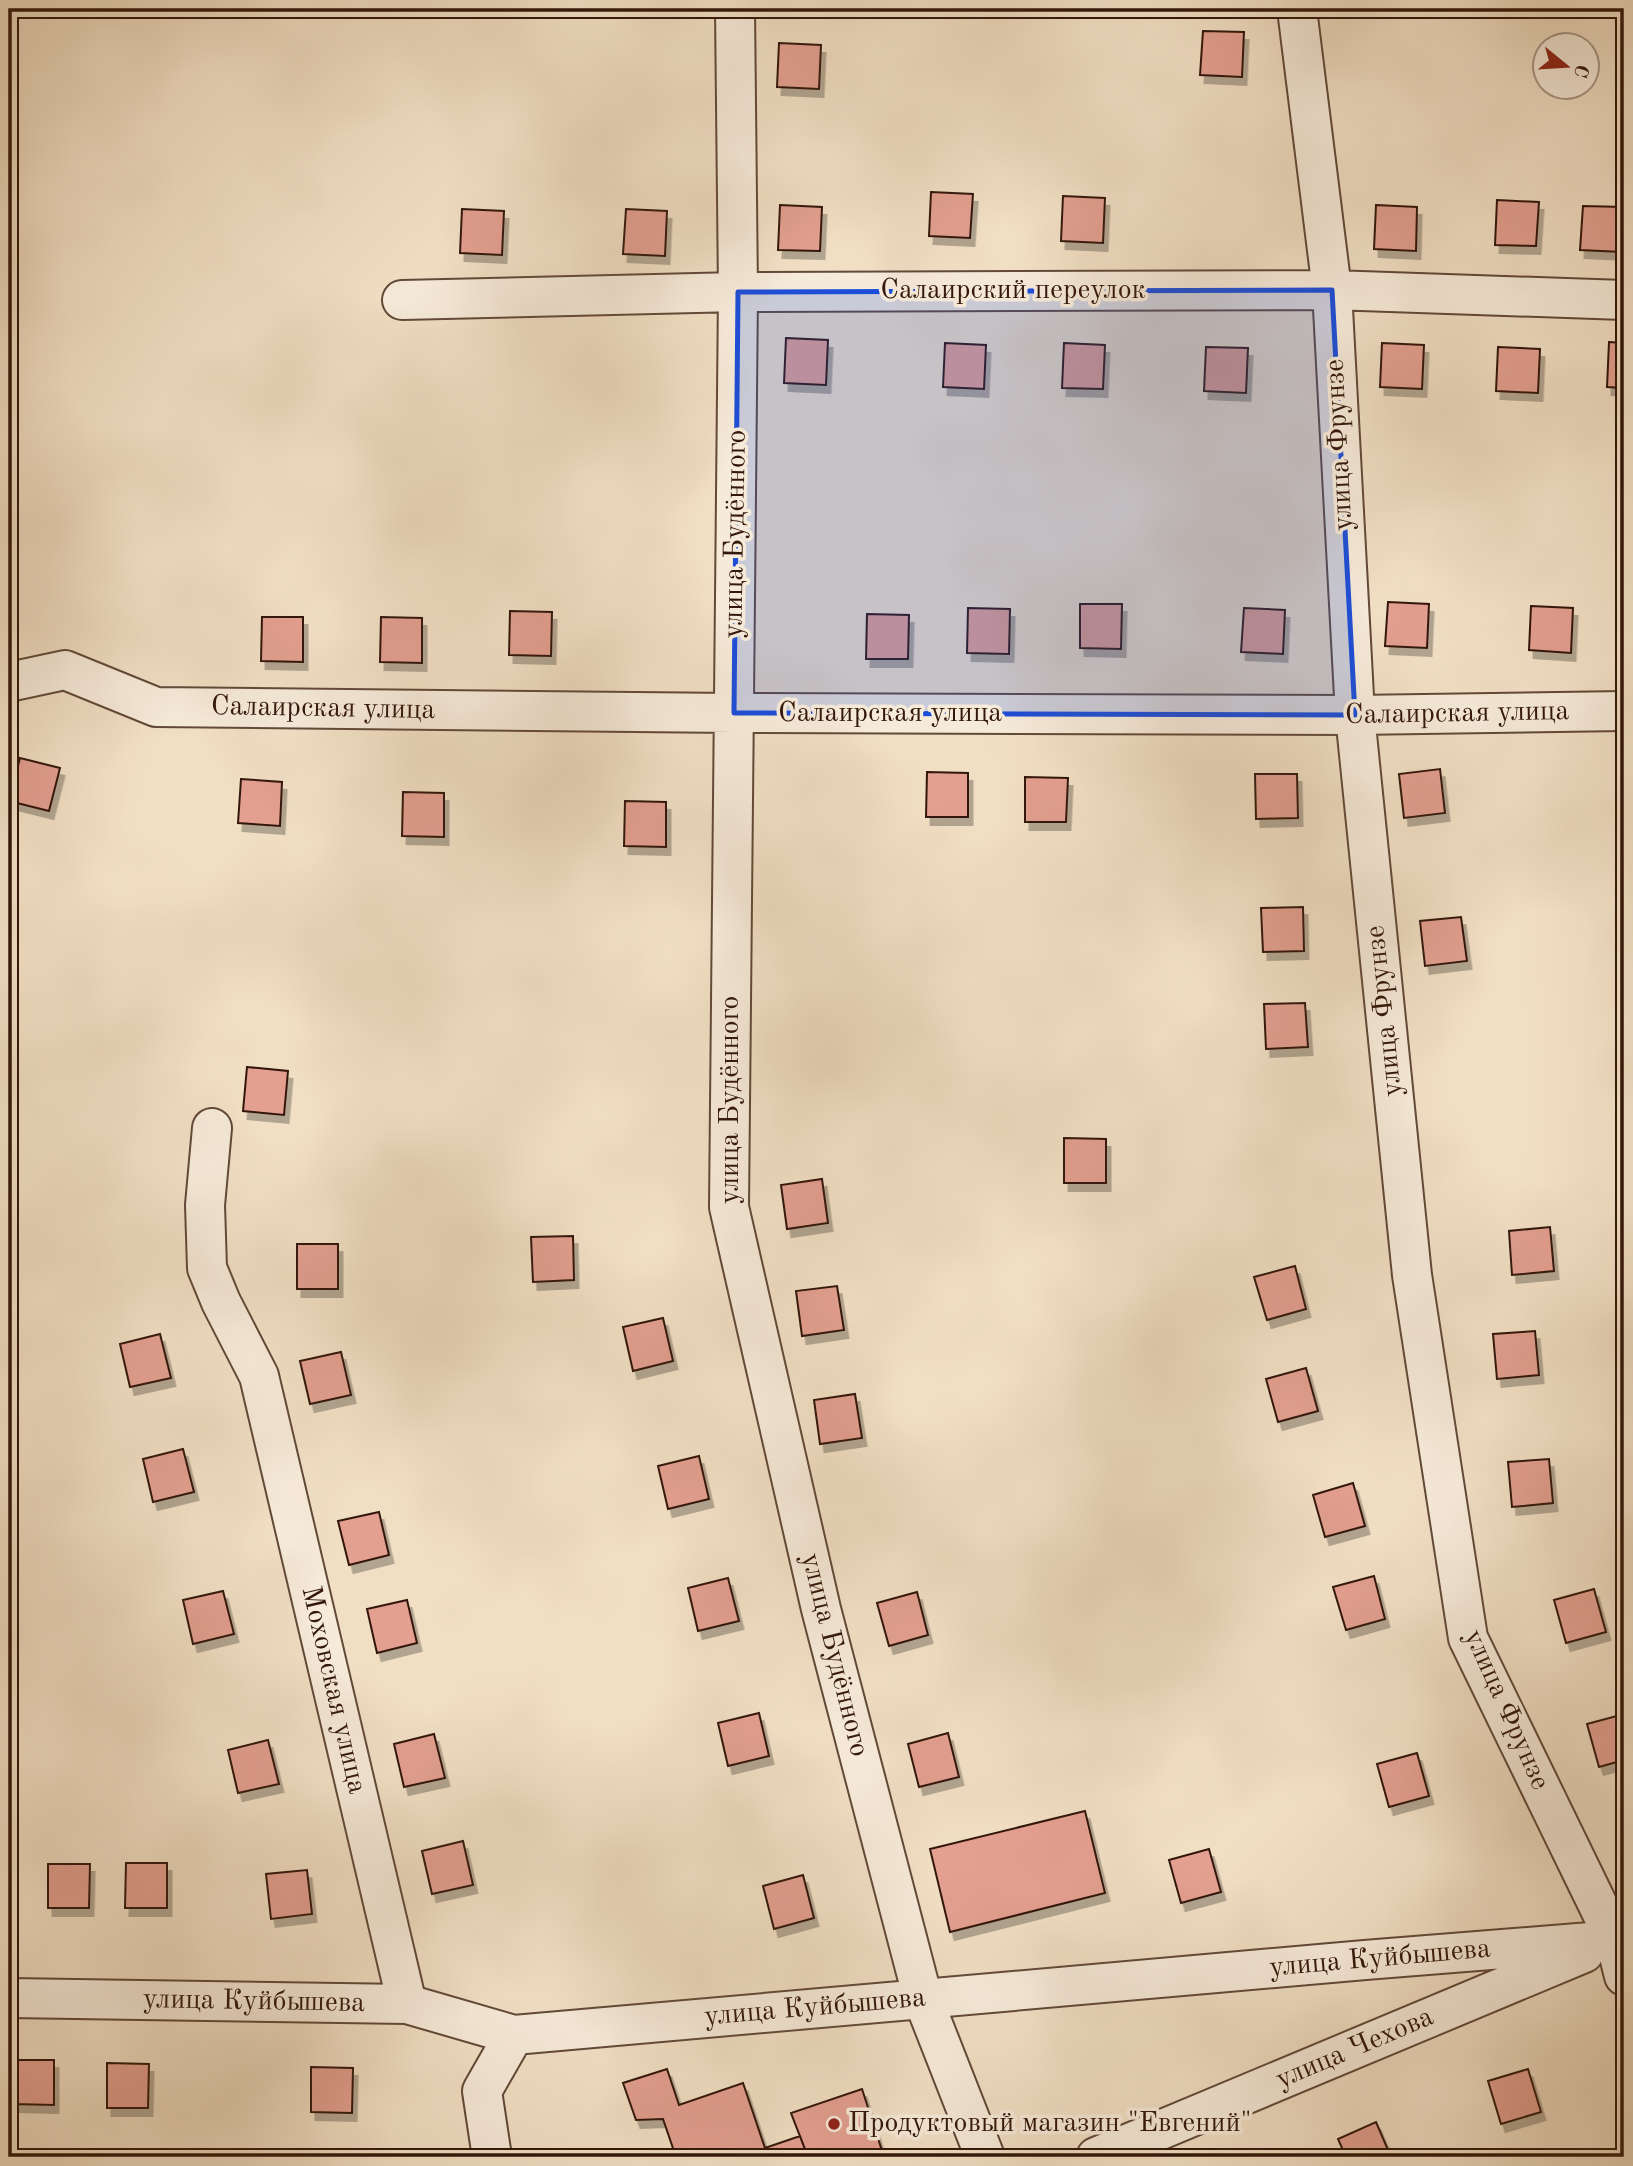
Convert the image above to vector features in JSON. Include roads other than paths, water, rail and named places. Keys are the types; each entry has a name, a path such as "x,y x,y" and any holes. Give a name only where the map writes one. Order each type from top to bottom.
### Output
{"street":[{"name":"улица Будённого","path":"735,9 738,292 729,1207 821,1609 923,1999 985,2157"},
{"name":"улица Фрунзе","path":"1297,9 1332,289 1355,716 1412,1275 1468,1638 1621,1951"},
{"name":"Салаирский переулок","path":"402,300 738,292 1332,289 1624,300"},
{"name":"Салаирская улица","path":"9,682 65,670 156,707 1355,716 1624,711"},
{"name":"Моховская улица","path":"212,1128 205,1205 207,1268 221,1302 259,1376 407,2004"},
{"name":"улица Куйбышева","path":"9,1998 407,2004 514,2035 1365,1960 1621,1951"},
{"name":"улица Чехова","path":"1096,2157 1621,1951"},
{"path":"492,2157 482,2091 514,2035"}],"place":[{"name":"Продуктовый магазин \"Евгений\"","path":"834,2124"}]}
